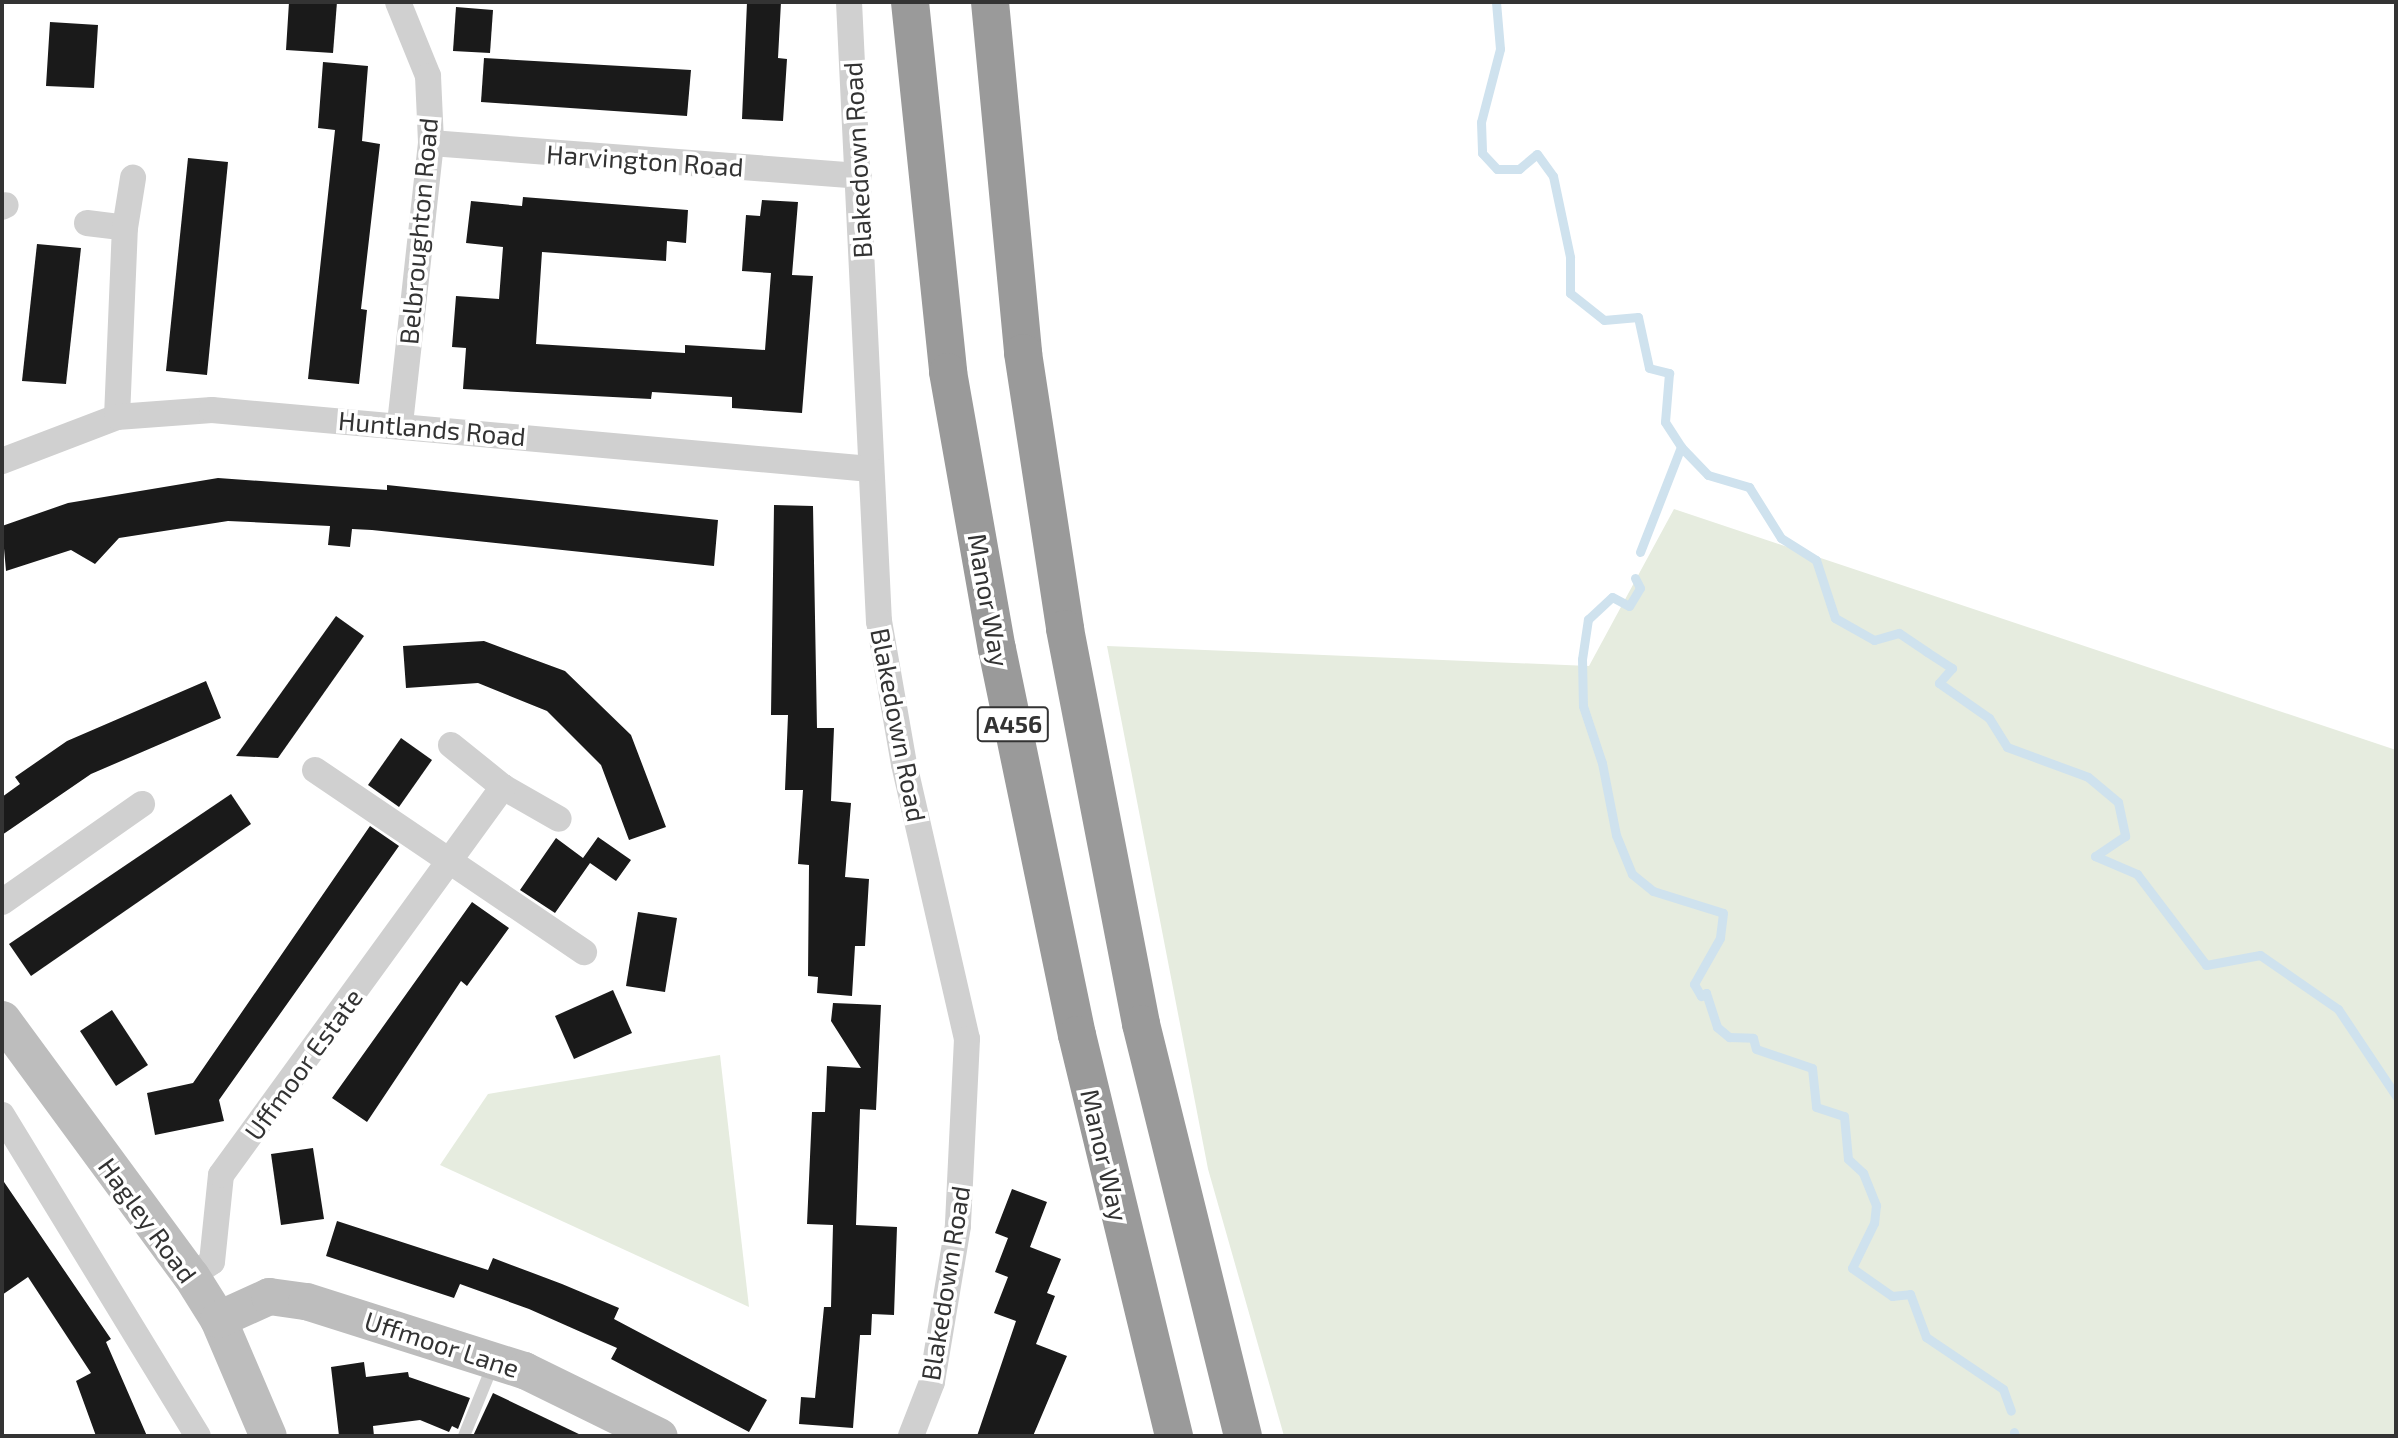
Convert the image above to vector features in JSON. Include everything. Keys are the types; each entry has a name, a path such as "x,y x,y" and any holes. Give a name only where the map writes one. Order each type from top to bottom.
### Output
{"highway":[{"name":"Manor Way","path":"909,2 948,372 995,636 1077,1035 1174,1436"},
{"name":"A456","path":"990,2 1023,353 1065,629 1141,1024 1243,1436"}],"main road":[{"name":"Hagley Road","path":"2,1019 191,1276 218,1320 268,1436"},
{"name":"Uffmoor Lane","path":"218,1320 270,1296 306,1301 495,1360 600,1404 659,1436"}],"street":[{"name":"Belbroughton Road","path":"398,2 428,76 431,144 400,424"},
{"name":"Blakedown Road","path":"849,2 879,621 901,751 967,1039 958,1226 932,1382 911,1436"},
{"name":"Harvington Road","path":"431,144 859,176"},
{"path":"117,416 125,228 133,178"},
{"path":"88,223 125,228"},
{"name":"Huntlands Road","path":"2,461 117,416 212,410 400,424 870,469"},
{"path":"451,745 503,787 559,819"},
{"path":"315,770 584,952"},
{"name":"Uffmoor Estate","path":"191,1276 212,1262 221,1175 453,861 503,787"},
{"path":"2,902 142,804"},
{"path":"2,1115 198,1436"}],"lane":[{"path":"464,1436 495,1360"}],"shaded area":[{"path":"1674,509 2396,750 2396,1436 1284,1436 1208,1169 1107,646 1589,666"},
{"path":"720,1055 749,1307 440,1165 488,1094"}],"building":[{"path":"289,2 337,2 333,53 286,50"},
{"path":"747,2 781,2 778,58 787,59 783,121 742,119"},
{"path":"456,7 493,10 490,53 453,51"},
{"path":"50,22 98,25 94,88 46,86"},
{"path":"484,58 691,70 687,116 481,102"},
{"path":"323,62 368,66 362,141 380,144 361,309 367,310 359,384 308,379 335,130 318,128"},
{"path":"188,158 228,162 207,375 166,371"},
{"path":"523,197 688,210 686,243 667,241 666,261 542,252 536,344 685,353 685,345 765,350 771,273 742,271 746,215 760,216 762,200 798,202 792,275 813,276 802,413 732,408 732,397 652,392 651,399 463,389 466,348 452,347 456,296 499,299 503,247 466,243 471,201 522,206"},
{"path":"37,244 81,248 66,384 22,381"},
{"path":"218,478 387,490 387,485 718,520 714,566 372,530 352,529 350,547 328,545 330,526 228,521 119,538 95,564 71,550 6,571 2,526 68,503"},
{"path":"774,505 813,506 817,728 834,728 831,801 851,803 845,877 869,879 865,946 855,946 852,996 817,993 818,977 808,976 809,865 798,864 803,790 785,790 788,715 771,715"},
{"path":"336,616 364,636 278,758 236,756"},
{"path":"484,641 565,671 631,735 666,827 629,840 601,765 547,711 478,683 406,688 403,646"},
{"path":"206,681 221,718 91,774 2,835 2,797 20,784 15,777 67,741"},
{"path":"401,738 432,760 399,807 368,785"},
{"path":"231,794 251,824 31,976 9,944"},
{"path":"370,826 399,846 219,1100 224,1121 155,1135 147,1093 193,1083"},
{"path":"598,837 631,860 616,881 590,863 555,913 520,890 556,838 583,858"},
{"path":"472,902 509,928 467,986 461,981 367,1122 332,1098"},
{"path":"638,912 677,918 665,992 626,986"},
{"path":"613,990 632,1033 574,1059 555,1016"},
{"path":"833,1003 881,1005 876,1110 860,1109 856,1225 897,1227 894,1315 872,1314 871,1335 860,1335 853,1428 799,1424 801,1397 815,1398 824,1307 831,1307 833,1225 807,1224 812,1112 825,1112 827,1066 861,1068 831,1021"},
{"path":"112,1010 148,1065 116,1086 80,1031"},
{"path":"313,1148 324,1219 281,1225 271,1154"},
{"path":"2,1179 111,1339 106,1342 147,1436 96,1436 76,1381 91,1373 28,1277 2,1295"},
{"path":"1012,1189 1047,1202 1030,1247 1061,1259 1047,1293 1055,1296 1036,1344 1067,1356 1033,1436 977,1436 1016,1321 994,1313 1008,1277 995,1272 1008,1238 995,1233"},
{"path":"337,1221 488,1270 493,1258 562,1284 619,1308 614,1319 767,1400 749,1432 611,1359 617,1348 529,1309 460,1284 454,1298 326,1256"},
{"path":"364,1362 366,1377 408,1372 409,1377 470,1398 458,1429 452,1426 449,1432 420,1420 373,1426 374,1436 339,1436 331,1367"},
{"path":"493,1393 583,1436 473,1436"}],"waterway":[{"path":"1496,2 1500,49 1481,122 1482,153 1497,169 1519,169 1537,154 1553,176 1570,257 1570,293 1604,320 1638,317 1649,368 1669,373 1665,422 1681,447 1708,475 1749,487 1781,538 1816,560 1835,618 1874,640 1899,633 1952,668 1939,683 1989,718 2007,747 2088,777 2118,802 2125,836 2095,856 2137,874 2206,965 2260,955 2338,1009 2396,1096"},
{"path":"1640,552 1681,447"},
{"path":"1635,578 1640,588 1629,606 1612,597 1588,619 1582,659 1583,706 1602,763 1616,835 1632,874 1653,891 1723,913 1720,938 1694,984 1701,996 1706,993 1717,1027 1729,1037 1753,1038 1756,1049 1812,1068 1816,1107 1844,1116 1848,1159 1863,1173 1876,1205 1874,1223 1852,1268 1892,1296 1910,1294 1926,1337 2003,1389 2011,1411"},
{"path":"2014,1432 2015,1436"}]}
